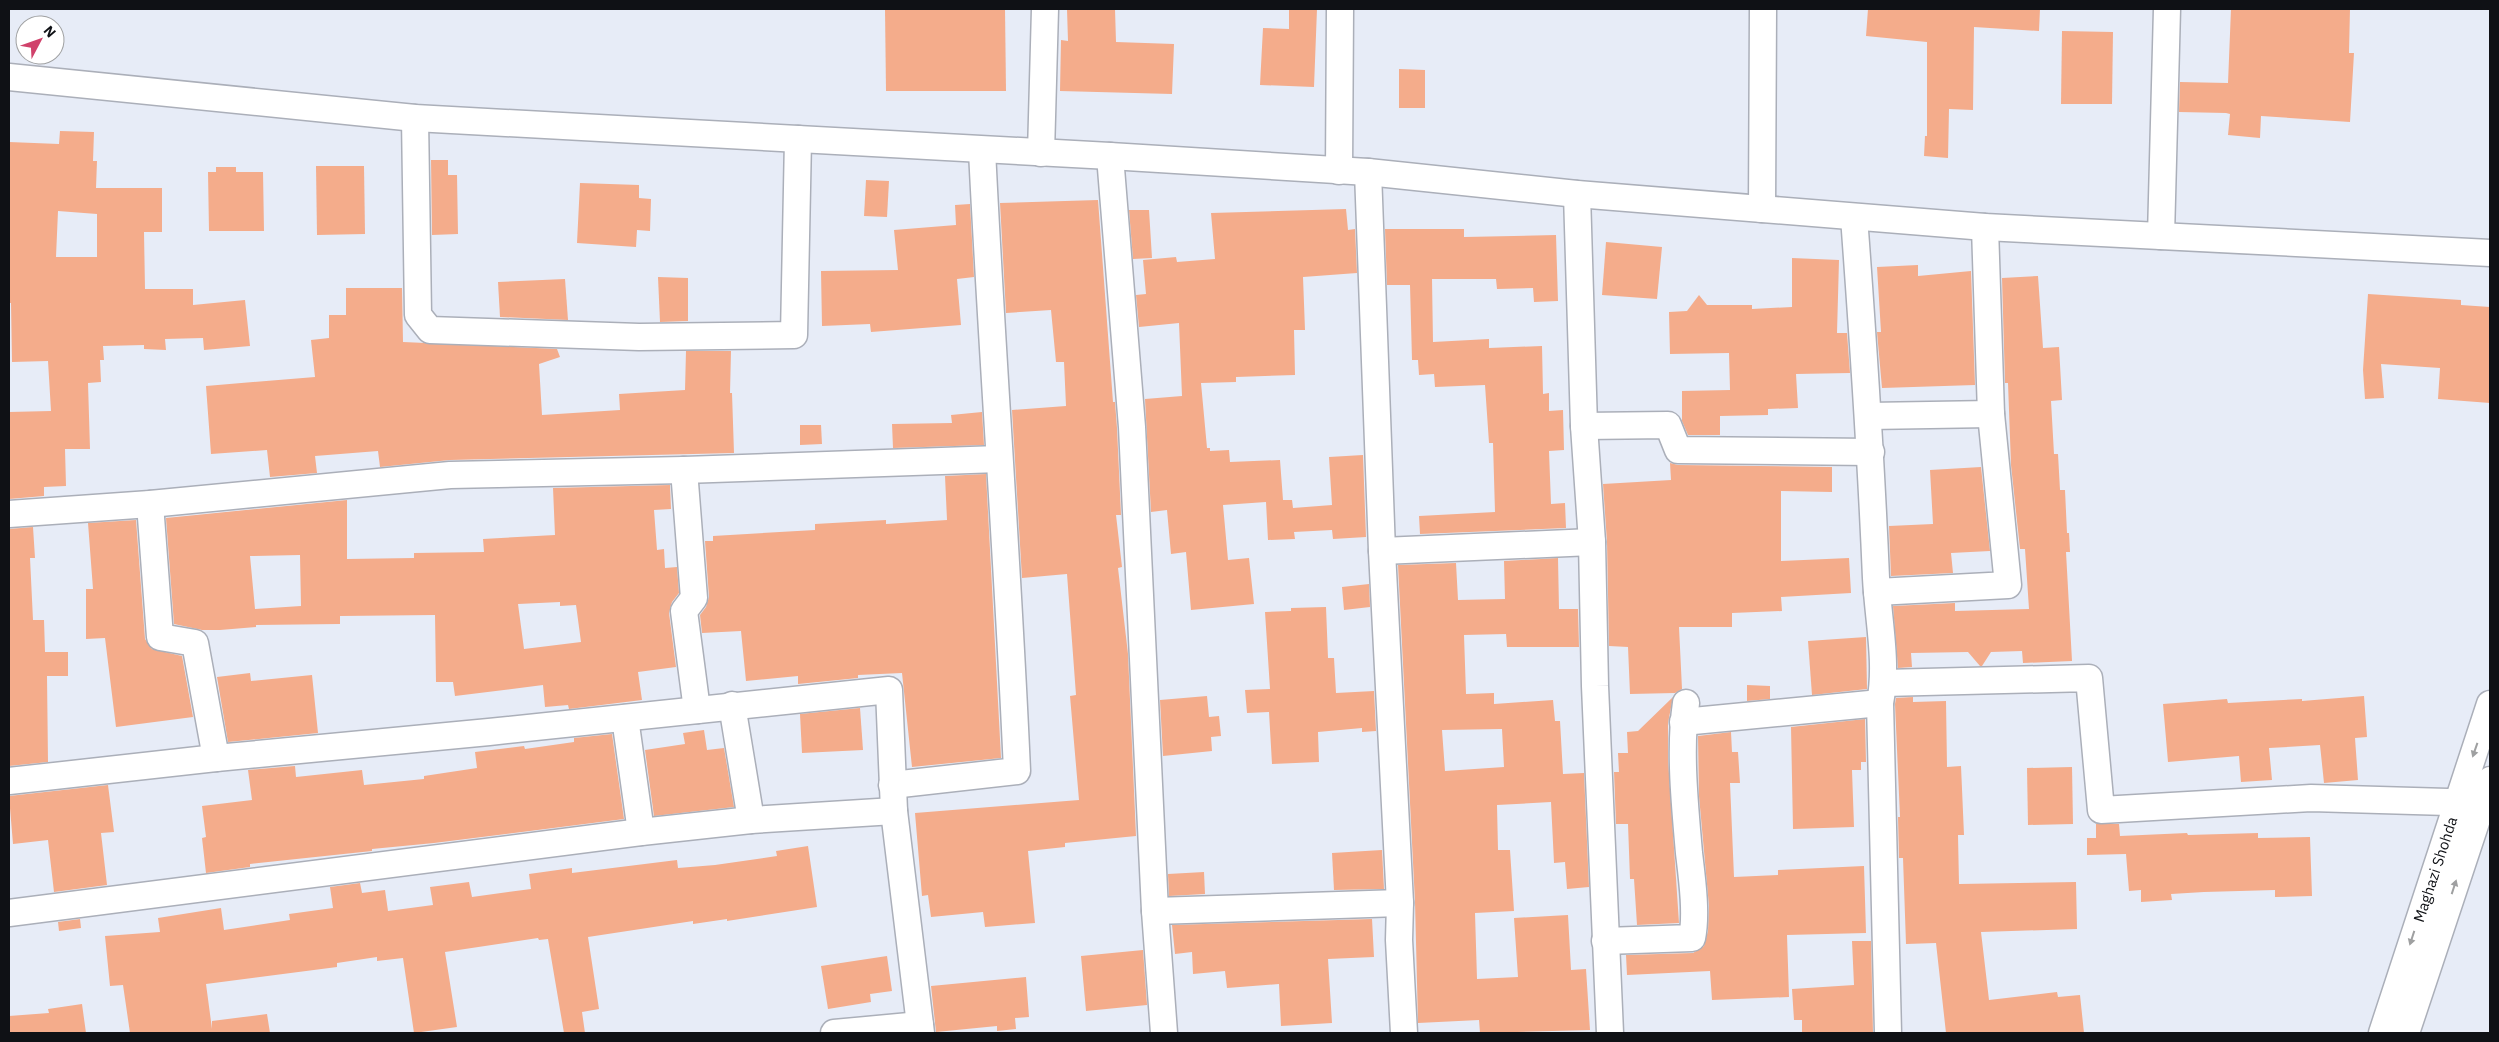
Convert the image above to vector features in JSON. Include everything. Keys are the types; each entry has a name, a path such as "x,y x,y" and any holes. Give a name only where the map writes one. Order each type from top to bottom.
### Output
{"street":[{"path":"1041,153 1045,9"},
{"path":"1339,171 1340,9"},
{"path":"1762,209 1763,9"},
{"path":"2160,236 2166,9"},
{"path":"9,77 416,118 1368,172 1577,194 1854,218 1985,227 2490,253"},
{"path":"416,118 418,315 430,330 639,337 794,335 798,139"},
{"path":"892,786 1017,771 1010,616 999,458 982,150"},
{"path":"1110,156 1132,427 1155,911 1164,1033"},
{"path":"1368,172 1382,551 1400,903 1399,940 1404,1033"},
{"path":"1577,194 1584,426 1592,542 1605,941 1610,1033"},
{"path":"1854,218 1869,416 1882,693 1888,1033"},
{"path":"1877,592 2008,585 1991,414 1985,227"},
{"path":"1869,416 1991,414"},
{"path":"1584,426 1668,425 1678,450 1871,452"},
{"path":"9,514 150,504 450,475 684,470 999,458"},
{"path":"684,470 694,598 684,611 697,710"},
{"path":"150,504 160,637 195,643 216,758"},
{"path":"1382,551 1592,542"},
{"path":"1605,941 1692,938 1692,891 1686,819 1684,712 1882,693 2089,678 2101,810 2311,798 2476,795"},
{"path":"9,781 216,758 889,690 894,811 921,1029 834,1033"},
{"name":"Maghazi Shohda","path":"2406,1033 2476,795 2490,704"},
{"path":"732,705 751,820"},
{"path":"625,718 642,832"},
{"name":"Maghazi Shohda","path":"2382,1033 2476,795"},
{"path":"9,913 642,832 751,820 894,811"},
{"path":"1155,911 1400,903"}],"building":[{"path":"885,9 1005,9 1006,91 886,91"},
{"path":"1067,9 1115,9 1116,42 1174,44 1172,94 1060,91 1061,40 1068,41"},
{"path":"1289,9 1317,9 1314,87 1260,85 1263,28 1289,29"},
{"path":"1868,9 2040,9 2039,31 1974,27 1973,110 1949,109 1948,158 1924,156 1925,136 1927,136 1927,42 1866,36"},
{"path":"2231,9 2350,9 2349,53 2354,53 2350,122 2261,116 2260,138 2228,135 2230,114 2179,112 2180,82 2228,83"},
{"path":"2062,31 2113,32 2112,104 2061,104"},
{"path":"1399,69 1425,70 1425,108 1399,108"},
{"path":"60,131 94,132 93,161 97,161 96,188 162,188 162,232 144,232 145,289 193,289 193,305 245,300 250,346 204,350 203,338 165,339 166,350 144,349 144,345 103,346 104,360 100,360 101,382 88,383 90,449 65,449 66,486 44,487 44,496 9,499 9,412 51,411 48,361 12,362 11,303 9,303 9,142 59,144","holes":["58,211 97,214 97,257 56,257"]},
{"path":"431,160 448,160 448,175 457,175 458,234 432,235"},
{"path":"316,166 364,166 365,234 317,235"},
{"path":"216,167 236,167 236,172 263,172 264,231 209,231 208,172 216,172"},
{"path":"866,180 889,181 887,217 864,216"},
{"path":"580,183 639,185 639,198 651,199 650,231 637,230 636,247 577,243"},
{"path":"1098,200 1113,402 1115,402 1117,428 1121,515 1116,515 1122,567 1118,568 1128,654 1136,836 1065,843 1065,847 1028,851 1035,923 985,927 983,912 931,917 928,895 922,896 915,813 1079,800 1070,696 1076,695 1067,574 1022,578 1012,410 1066,406 1064,362 1056,362 1051,310 1006,313 1000,203"},
{"path":"970,204 974,277 957,279 961,325 871,332 870,324 822,326 821,271 898,270 894,230 956,225 955,205"},
{"path":"1346,209 1348,230 1355,229 1357,273 1303,277 1305,330 1294,330 1295,375 1236,377 1236,382 1201,383 1207,448 1210,448 1210,451 1229,450 1230,462 1280,460 1283,500 1292,500 1293,508 1332,505 1329,457 1363,455 1366,537 1333,539 1332,530 1294,532 1295,539 1268,540 1266,502 1223,505 1228,560 1249,558 1254,604 1191,610 1186,552 1171,554 1167,510 1151,512 1145,399 1182,396 1179,323 1139,327 1136,295 1146,294 1143,260 1176,257 1177,262 1215,259 1211,213"},
{"path":"1129,210 1149,210 1152,258 1133,259"},
{"path":"1385,229 1464,229 1464,237 1556,235 1558,301 1534,302 1533,288 1497,289 1496,279 1432,279 1433,342 1489,339 1489,348 1542,346 1543,394 1549,393 1549,411 1563,410 1564,450 1549,451 1551,504 1565,503 1566,528 1420,534 1419,516 1495,512 1493,443 1489,443 1485,385 1435,387 1434,374 1419,375 1418,360 1412,360 1410,285 1387,285"},
{"path":"1606,242 1662,247 1657,299 1602,295"},
{"path":"1792,258 1839,260 1837,333 1847,333 1850,373 1796,374 1798,408 1768,409 1768,415 1720,416 1720,435 1688,435 1682,421 1682,391 1730,390 1729,353 1670,354 1669,312 1687,311 1699,295 1707,305 1752,305 1752,309 1792,307"},
{"path":"1918,265 1918,276 1971,271 1975,385 1882,388 1877,332 1881,332 1877,267"},
{"path":"2038,276 2043,348 2059,347 2062,400 2051,401 2054,454 2058,454 2060,490 2065,490 2067,533 2069,533 2070,552 2066,552 2072,661 2023,663 2022,651 1991,652 1982,666 1980,666 1968,652 1911,653 1912,667 1898,668 1893,606 1955,603 1955,611 2029,609 2025,549 2020,549 2011,465 2008,383 2005,383 2002,278"},
{"path":"658,277 688,278 688,321 660,322"},
{"path":"565,279 568,320 500,317 498,282"},
{"path":"346,288 402,288 403,342 557,349 560,357 539,364 542,415 620,410 619,394 685,390 686,351 731,351 730,393 732,393 734,453 450,460 380,467 378,451 315,456 317,473 270,477 267,450 211,454 206,386 315,377 311,340 329,338 329,315 346,315"},
{"path":"2368,294 2461,300 2461,305 2490,307 2490,403 2438,399 2440,368 2381,364 2384,398 2365,399 2363,370"},
{"path":"982,412 984,445 893,448 892,424 952,423 951,415"},
{"path":"800,425 821,425 822,444 800,445"},
{"path":"1670,463 1678,465 1832,467 1832,492 1781,491 1781,561 1849,558 1851,593 1781,597 1782,611 1732,613 1732,627 1679,627 1682,689 1675,693 1630,694 1628,647 1609,646 1607,542 1603,484 1671,480"},
{"path":"1981,467 1990,551 1951,553 1953,573 1891,576 1889,526 1933,524 1930,470"},
{"path":"986,474 1001,758 912,767 902,673 858,675 858,678 798,684 798,676 746,681 741,631 702,633 700,615 706,607 709,597 705,541 713,541 713,536 815,530 815,524 886,520 886,524 947,520 945,476"},
{"path":"670,485 671,509 654,510 657,550 664,549 665,568 677,567 679,593 672,602 669,613 676,667 638,672 642,700 569,709 568,705 545,707 543,685 455,696 453,682 436,682 435,615 340,616 340,624 256,625 256,627 220,630 202,630 174,624 166,518 347,500 347,559 414,558 414,553 484,552 483,539 555,535 553,488","holes":["300,555 301,606 255,609 250,556","560,602 560,606 576,605 581,642 524,649 518,604"]},
{"path":"136,520 145,639 152,649 182,656 193,717 116,727 105,638 86,639 86,589 93,589 88,523"},
{"path":"33,527 35,558 30,558 33,620 44,620 45,652 68,652 68,676 47,676 48,762 9,766 9,529"},
{"path":"1558,558 1559,609 1578,609 1579,647 1507,647 1506,634 1464,635 1466,694 1494,693 1494,704 1553,700 1555,721 1560,721 1563,774 1584,773 1589,887 1567,889 1565,862 1554,863 1551,802 1497,805 1498,850 1510,850 1514,911 1475,913 1477,979 1518,977 1514,918 1568,915 1571,970 1586,969 1590,1030 1480,1033 1479,1020 1418,1023 1415,902 1398,565 1456,563 1458,600 1505,599 1504,561","holes":["1502,729 1504,767 1445,771 1442,730"]},
{"path":"1369,584 1370,607 1344,610 1342,587"},
{"path":"1326,607 1328,658 1334,658 1336,693 1374,691 1376,731 1362,732 1362,728 1318,732 1319,762 1272,764 1269,712 1247,713 1245,690 1270,689 1265,612 1291,611 1291,608"},
{"path":"1866,637 1867,689 1812,695 1808,641"},
{"path":"250,673 251,681 312,675 318,733 228,742 217,677"},
{"path":"1747,685 1770,686 1770,699 1747,701"},
{"path":"1207,696 1209,717 1219,716 1221,736 1211,737 1212,751 1163,756 1160,700"},
{"path":"2364,696 2367,737 2355,738 2358,780 2324,783 2320,745 2269,748 2272,780 2241,782 2239,756 2168,762 2163,704 2227,699 2228,703 2302,699 2302,701"},
{"path":"1673,697 1668,723 1668,759 1679,923 1637,925 1634,879 1630,879 1628,824 1616,824 1614,772 1619,772 1618,753 1628,753 1627,732 1638,731"},
{"path":"1913,697 1913,702 1946,701 1947,767 1961,766 1964,835 1958,835 1959,884 2076,882 2077,929 1981,932 1989,1000 2057,992 2058,997 2080,995 2084,1033 1946,1033 1936,943 1906,944 1903,858 1899,858 1898,817 1900,817 1895,704 1896,698"},
{"path":"860,708 863,750 802,753 800,714"},
{"path":"1865,719 1866,762 1861,762 1861,770 1852,770 1854,827 1793,829 1791,727"},
{"path":"704,730 707,750 724,748 734,807 654,816 645,750 685,744 683,733"},
{"path":"1731,732 1732,752 1738,752 1740,783 1730,783 1734,877 1778,875 1778,870 1864,866 1866,933 1787,935 1789,997 1712,1000 1710,971 1627,975 1626,955 1693,953 1704,946 1708,931 1709,906 1699,796 1698,736"},
{"path":"612,734 624,819 372,849 372,851 250,864 250,867 206,873 202,838 206,837 202,806 252,800 248,770 295,766 296,777 362,770 364,785 424,779 424,776 477,768 475,752 524,746 525,749 574,742 574,738"},
{"path":"2072,767 2073,824 2028,825 2027,768"},
{"path":"108,785 114,832 101,833 107,885 54,892 48,840 13,844 9,796"},
{"path":"2096,824 2119,824 2120,836 2187,833 2188,835 2258,833 2258,838 2310,837 2312,896 2275,897 2275,890 2204,892 2171,894 2172,900 2141,902 2141,890 2129,891 2126,854 2087,855 2087,838 2096,838"},
{"path":"808,846 817,907 727,921 727,919 693,924 693,921 588,937 599,1009 582,1012 585,1033 564,1033 548,939 539,940 538,938 445,952 457,1027 414,1033 403,958 377,961 377,957 337,963 337,967 206,984 212,1029 212,1021 267,1014 270,1033 130,1033 123,985 110,986 105,936 160,932 158,918 221,908 224,930 290,920 289,914 333,908 330,887 360,883 362,893 385,890 388,911 433,905 430,887 469,882 472,897 531,889 529,874 572,868 572,873 677,860 678,868 715,865 777,856 776,851"},
{"path":"1382,850 1384,889 1334,890 1332,853"},
{"path":"1204,872 1205,894 1169,896 1168,874"},
{"path":"80,919 81,928 59,931 58,922"},
{"path":"1372,919 1374,957 1328,959 1332,1023 1281,1026 1279,984 1227,988 1225,971 1193,974 1192,952 1175,954 1172,925"},
{"path":"1852,941 1871,941 1873,1033 1802,1033 1802,1020 1794,1020 1792,989 1854,985"},
{"path":"1143,950 1147,1005 1086,1011 1081,956"},
{"path":"887,956 892,991 870,994 871,1002 828,1009 821,966"},
{"path":"1026,977 1029,1017 1015,1018 1016,1029 997,1031 997,1026 936,1032 931,986"},
{"path":"82,1004 86,1033 9,1033 9,1016 49,1013 48,1009"}]}
